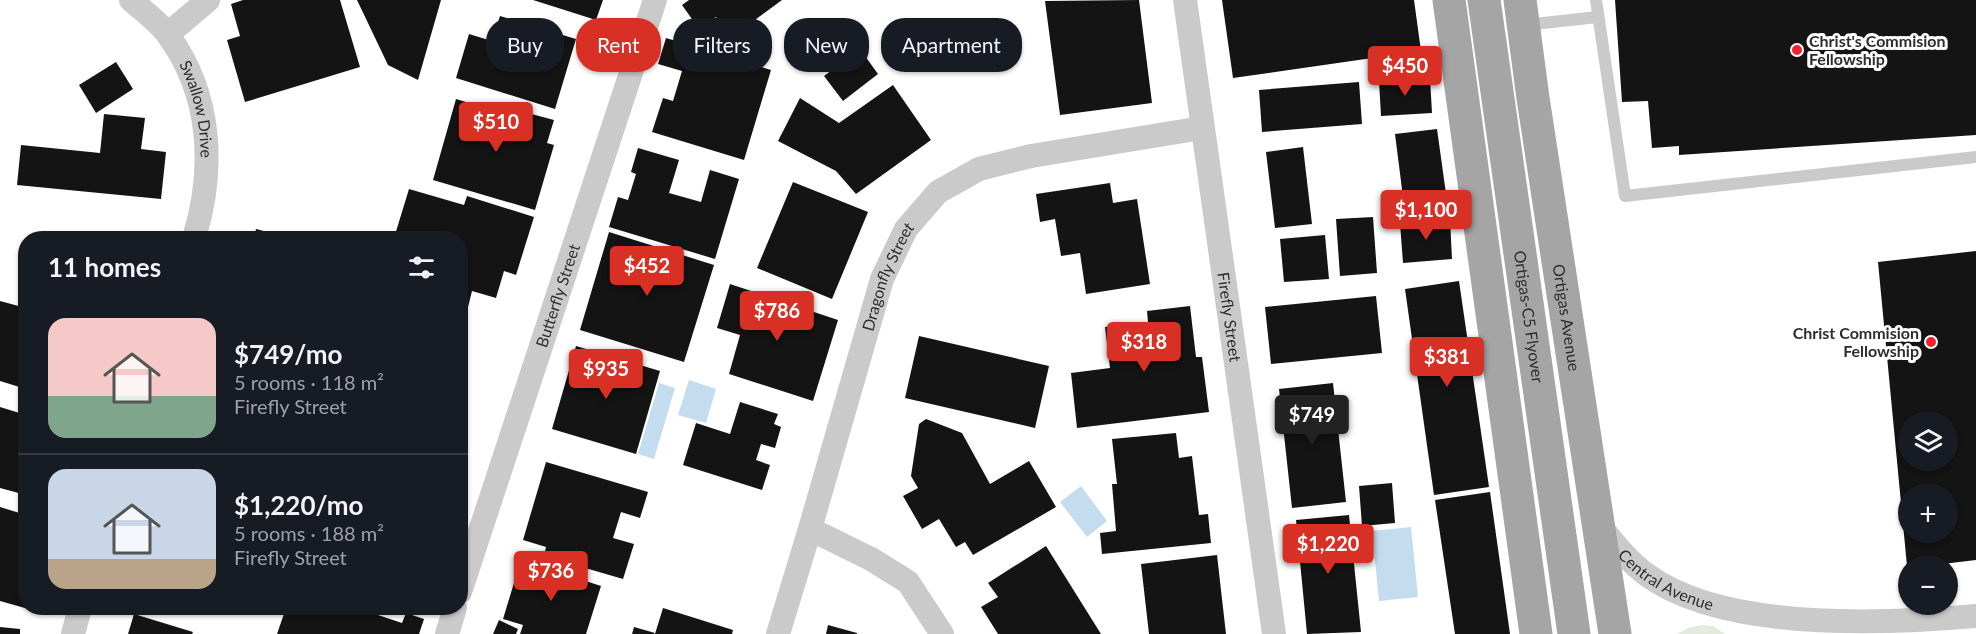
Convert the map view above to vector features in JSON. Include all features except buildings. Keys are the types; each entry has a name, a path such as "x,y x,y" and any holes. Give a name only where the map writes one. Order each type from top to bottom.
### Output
{"main road":[{"path":"1449,0 1536,634"},
{"name":"Ortigas-C5 Flyover","path":"1484,0 1574,634"},
{"path":"1456,54 1479,70 1495,71 1511,64 1522,51 1523,22"},
{"name":"Ortigas Avenue","path":"1523,22 1615,634"},
{"path":"1464,109 1477,89 1497,80 1505,80 1521,87 1533,98"}],"street":[{"name":"Swallow Drive","path":"131,0 168,34 187,67 203,110 208,154 203,211 196,231"},
{"path":"168,34 208,0"},
{"name":"Butterfly Street","path":"468,567 655,0"},
{"name":"Firefly Street","path":"1185,0 1274,634"},
{"name":"Dragonfly Street","path":"778,634 882,279 906,230 938,192 979,170 1031,156 1202,128"},
{"name":"Central Avenue","path":"1599,524 1620,551 1647,575 1672,590 1751,623 1788,618 1922,621 1976,616"},
{"path":"810,529 871,559 908,582 942,634"},
{"path":"73,634 78,615"},
{"path":"447,634 453,615"},
{"name":"Central Avenue","path":"1889,634 1922,621"}],"lane":[{"path":"1596,0 1625,196 1976,157"},
{"path":"1523,22 1598,17"}],"green space":[{"path":"1700,625 1713,626 1725,634 1677,634"}],"water":[{"path":"689,380 716,389 706,423 678,415"},
{"path":"659,383 675,388 654,459 638,454"},
{"path":"1081,486 1107,521 1087,537 1060,502"},
{"path":"1411,527 1418,597 1379,601 1372,531"}],"place":[{"name":"Christ's Commision Fellowship","path":"1797,50"},
{"name":"Christ Commision Fellowship","path":"1931,342"}]}
